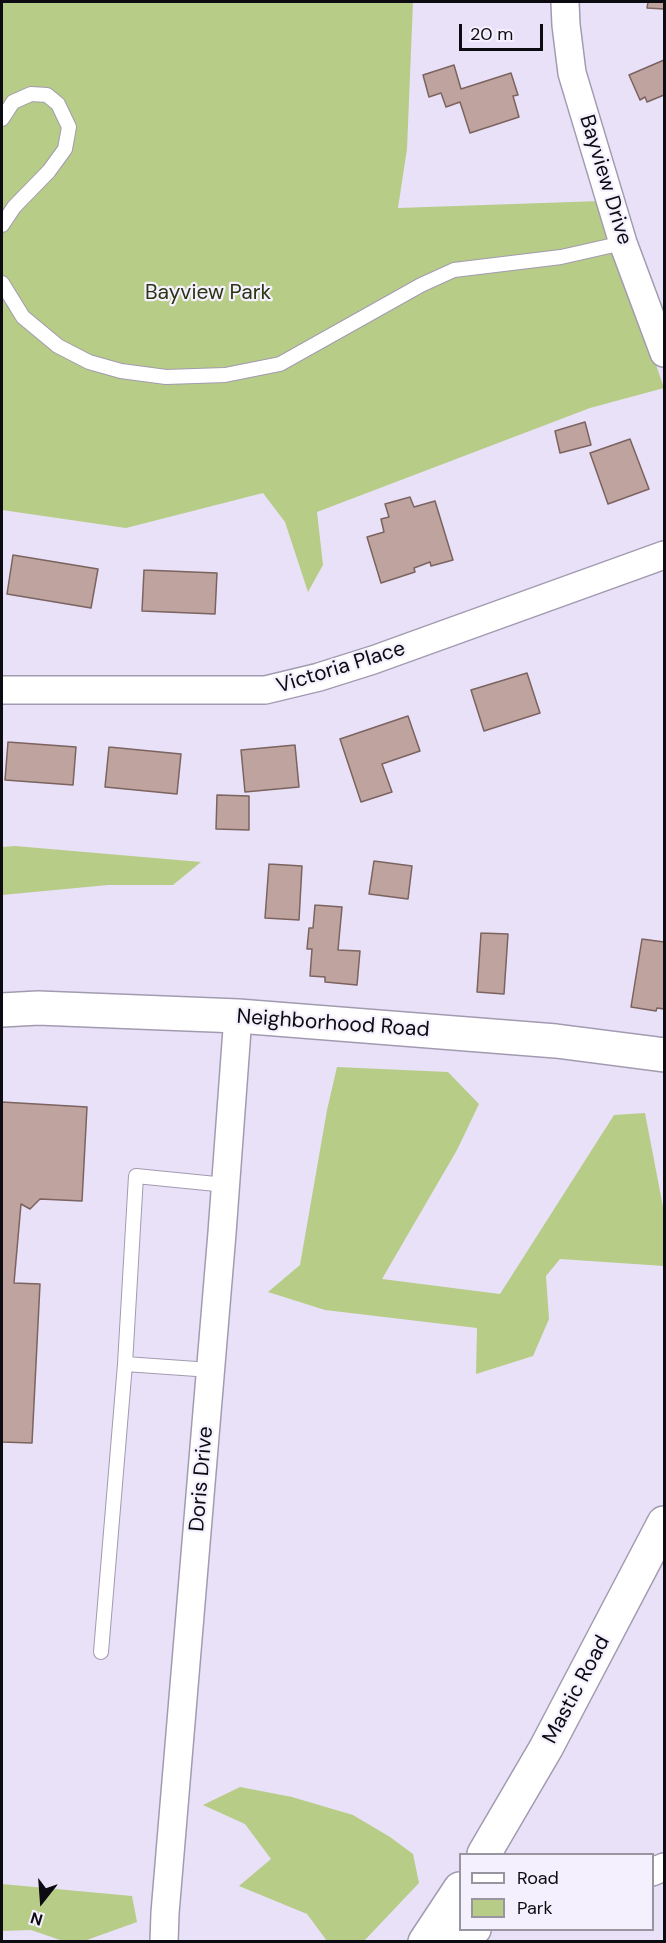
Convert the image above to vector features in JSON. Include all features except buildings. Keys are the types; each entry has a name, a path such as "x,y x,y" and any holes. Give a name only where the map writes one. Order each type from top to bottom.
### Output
{"street":[{"name":"Bayview Drive","path":"565,2 572,74 623,243 664,353"},
{"name":"Victoria Place","path":"2,690 265,690 319,678 373,660 664,555"},
{"name":"Neighborhood Road","path":"2,1010 38,1008 238,1016 556,1041 664,1054"},
{"name":"Doris Drive","path":"164,1941 238,1016"},
{"name":"Mastic Road","path":"485,1853 546,1748 664,1523"},
{"path":"426,1941 459,1891"},
{"path":"426,1941 468,1931"}],"lane":[{"path":"2,119 13,102 31,94 47,95 58,104 69,127 65,149 2,225"},
{"path":"2,283 23,317 58,346 89,362 121,372 166,376 225,375 280,364 421,285 454,270 561,257 623,243"},
{"path":"101,1652 126,1364 136,1176 226,1185"},
{"path":"126,1364 211,1370"}],"green space":[{"name":"Bayview Park","path":"2,2 413,2 407,149 398,208 600,201 664,388 590,408 317,512 323,565 308,592 285,522 263,493 126,528 2,510"},
{"path":"15,846 201,862 173,885 108,885 2,895 2,847"},
{"path":"337,1067 448,1072 479,1104 457,1150 382,1279 500,1294 614,1115 645,1113 664,1212 664,1266 560,1259 546,1276 549,1319 533,1356 476,1374 477,1328 325,1310 268,1292 300,1265 327,1110"},
{"path":"240,1787 292,1797 353,1815 413,1854 419,1883 364,1941 327,1941 307,1914 239,1886 271,1859 245,1824 203,1805"},
{"path":"2,1884 132,1896 137,1922 84,1941 63,1941 31,1930 2,1931"}]}
